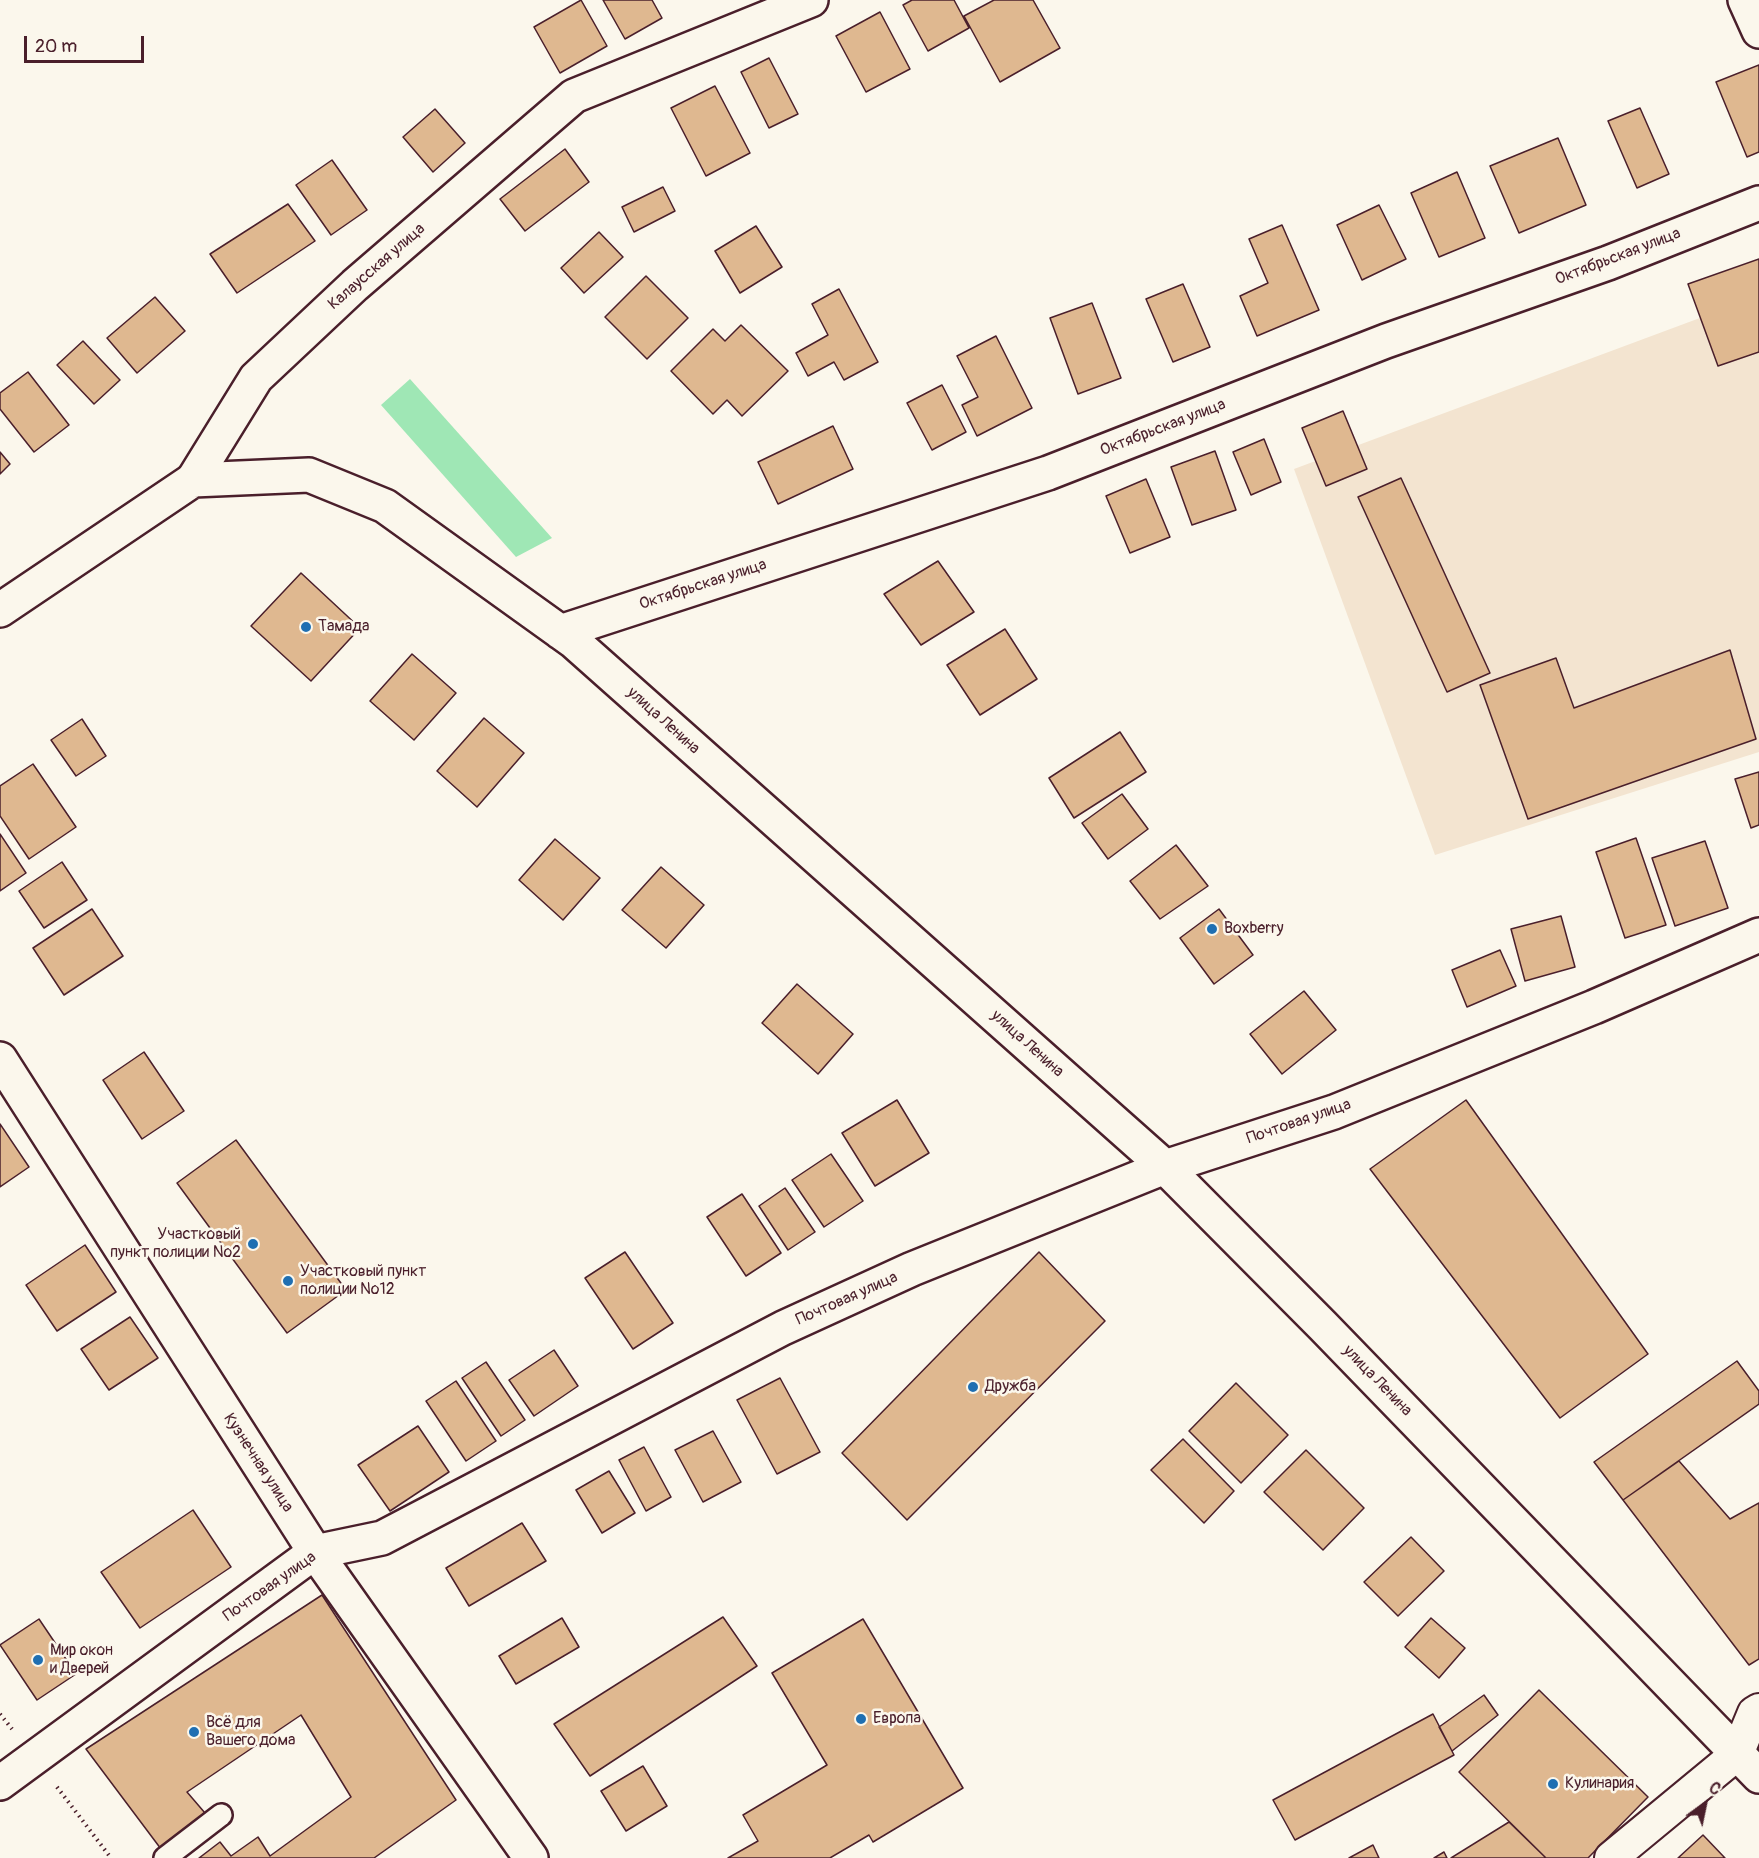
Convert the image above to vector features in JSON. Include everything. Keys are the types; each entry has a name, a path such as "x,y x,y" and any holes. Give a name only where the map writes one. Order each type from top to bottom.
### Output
{"street":[{"name":"Калаусская улица","path":"0,610 194,480 256,378 355,285 574,96 811,0"},
{"path":"1745,0 1759,31"},
{"name":"Октябрьская улица","path":"560,632 1048,473 1386,341 1608,263 1759,203"},
{"name":"улица Ленина","path":"194,480 309,475 385,506 560,632 1165,1167 1323,1326 1748,1765"},
{"name":"Почтовая улица","path":"0,1783 315,1552 382,1538 783,1328 912,1269 1165,1167 1334,1112 1594,1007 1759,935"},
{"name":"Кузнечная улица","path":"0,1059 315,1552 531,1858"},
{"path":"1611,1858 1748,1765 1754,1713 1759,1710"}],"lane":[{"path":"165,1858 221,1815"}],"shaded area":[{"path":"1759,296 1759,752 1435,855 1294,469"}],"green space":[{"path":"410,379 552,538 516,557 381,405"}],"building":[{"path":"581,0 607,46 560,73 534,27"},
{"path":"603,0 652,0 662,18 625,39"},
{"path":"912,0 954,0 969,28 928,51 903,5"},
{"path":"994,0 1033,0 1060,48 1000,82 964,16"},
{"path":"880,12 910,69 866,92 836,36"},
{"path":"769,58 798,114 769,128 741,72"},
{"path":"1759,65 1759,152 1747,157 1716,82"},
{"path":"715,86 750,153 706,176 671,108"},
{"path":"1640,108 1669,174 1637,188 1608,121"},
{"path":"435,109 465,143 433,172 403,137"},
{"path":"1558,138 1586,205 1519,233 1490,166"},
{"path":"565,149 589,182 525,231 500,199"},
{"path":"332,160 367,210 331,235 296,185"},
{"path":"1457,172 1485,238 1439,257 1411,193"},
{"path":"663,187 675,211 634,232 622,207"},
{"path":"288,204 315,241 237,293 210,254"},
{"path":"1379,205 1406,259 1362,280 1337,225"},
{"path":"1282,225 1319,310 1257,336 1240,296 1268,283 1249,239"},
{"path":"756,226 782,267 740,293 715,251"},
{"path":"599,232 623,257 584,293 561,268"},
{"path":"1759,259 1759,352 1718,366 1688,284"},
{"path":"646,276 688,318 647,359 605,317"},
{"path":"1183,284 1210,347 1173,362 1146,299"},
{"path":"839,289 878,362 844,380 834,362 808,376 796,353 828,335 812,304"},
{"path":"155,297 185,331 137,373 107,338"},
{"path":"1092,303 1121,378 1078,394 1050,318"},
{"path":"741,325 788,371 742,416 727,400 713,414 671,371 713,329 725,341"},
{"path":"996,336 1032,408 977,436 962,405 978,397 957,356"},
{"path":"83,341 120,380 94,404 57,365"},
{"path":"28,372 69,425 34,452 0,409 0,393"},
{"path":"942,385 966,432 932,450 907,403"},
{"path":"1343,411 1367,469 1326,486 1302,428"},
{"path":"833,426 853,469 778,504 758,462"},
{"path":"1264,439 1281,482 1251,495 1233,452"},
{"path":"1215,451 1236,510 1192,525 1171,467"},
{"path":"0,452 10,464 0,474"},
{"path":"1401,478 1490,673 1447,692 1358,497"},
{"path":"1146,479 1170,537 1130,553 1106,496"},
{"path":"938,561 974,612 921,645 884,594"},
{"name":"Тамада","path":"301,573 360,628 311,681 251,626"},
{"path":"1005,629 1037,679 980,715 947,665"},
{"path":"1730,650 1756,739 1528,819 1480,685 1556,658 1574,708"},
{"path":"412,654 456,693 414,740 370,701"},
{"path":"484,718 524,753 477,807 437,771"},
{"path":"82,719 106,756 76,776 51,740"},
{"path":"1120,732 1146,772 1074,818 1049,778"},
{"path":"33,764 76,827 29,859 0,816 0,786"},
{"path":"1759,772 1759,825 1751,828 1735,779"},
{"path":"1122,794 1148,829 1108,859 1082,823"},
{"path":"0,834 26,873 0,891"},
{"path":"1636,838 1666,925 1625,938 1596,852"},
{"path":"555,839 600,878 563,920 519,880"},
{"path":"1705,841 1728,908 1675,926 1652,858"},
{"path":"1176,845 1208,886 1160,919 1130,881"},
{"path":"62,862 87,900 44,928 19,891"},
{"path":"661,867 704,905 666,948 622,910"},
{"path":"92,909 123,956 64,995 33,948"},
{"path":"1219,909 1253,955 1214,984 1180,938"},
{"path":"1561,916 1575,967 1525,981 1511,929"},
{"path":"1500,950 1516,986 1467,1007 1452,970"},
{"path":"797,984 853,1034 818,1074 762,1023"},
{"path":"1304,991 1336,1030 1282,1074 1250,1034"},
{"path":"144,1052 184,1111 142,1139 103,1080"},
{"path":"897,1100 929,1153 875,1186 842,1133"},
{"path":"1466,1100 1648,1354 1560,1418 1370,1169"},
{"path":"0,1124 29,1167 0,1187"},
{"path":"236,1140 346,1290 287,1333 177,1183"},
{"path":"831,1154 863,1201 824,1227 792,1180"},
{"path":"785,1188 815,1232 788,1250 759,1206"},
{"path":"742,1194 781,1253 746,1276 707,1217"},
{"path":"85,1245 116,1292 57,1331 26,1285"},
{"path":"625,1252 673,1323 633,1349 585,1278"},
{"name":"Дружба","path":"1039,1252 1105,1321 907,1520 842,1453"},
{"path":"130,1317 158,1358 109,1390 81,1349"},
{"path":"554,1350 578,1386 534,1416 509,1380"},
{"path":"1737,1361 1759,1391 1759,1404 1623,1500 1594,1462"},
{"path":"486,1362 525,1420 501,1436 462,1378"},
{"path":"780,1378 820,1452 777,1474 737,1400"},
{"path":"456,1381 496,1441 466,1461 426,1401"},
{"path":"1236,1383 1288,1435 1241,1483 1189,1431"},
{"path":"418,1426 449,1472 390,1511 358,1465"},
{"path":"713,1431 741,1482 703,1502 675,1450"},
{"path":"1183,1439 1234,1491 1204,1523 1151,1470"},
{"path":"644,1447 671,1497 646,1511 619,1460"},
{"path":"1306,1450 1364,1508 1323,1550 1264,1492"},
{"path":"1679,1461 1730,1519 1759,1503 1759,1659 1749,1665 1623,1500"},
{"path":"609,1471 635,1513 602,1533 576,1490"},
{"path":"193,1510 231,1567 140,1628 101,1572"},
{"path":"522,1523 546,1561 469,1606 446,1568"},
{"path":"1411,1537 1444,1571 1398,1616 1364,1582"},
{"name":"Всё для Вашего дома","path":"322,1595 456,1800 374,1858 199,1858 220,1842 231,1856 258,1837 270,1856 351,1797 301,1715 187,1792 205,1813 161,1849 86,1749"},
{"path":"723,1617 757,1666 590,1776 554,1724"},
{"path":"562,1618 579,1647 516,1684 499,1656"},
{"path":"1431,1618 1465,1648 1439,1678 1405,1647"},
{"name":"Мир окон и Дверей","path":"39,1619 76,1674 37,1700 0,1645"},
{"name":"Европа","path":"863,1619 963,1788 873,1842 869,1835 830,1858 728,1858 758,1841 743,1815 827,1765 772,1673"},
{"name":"Кулинария","path":"1539,1690 1648,1797 1588,1858 1546,1858 1459,1772"},
{"path":"1484,1695 1498,1715 1452,1751 1439,1727"},
{"path":"1433,1714 1454,1755 1295,1840 1273,1800"},
{"path":"643,1766 667,1806 626,1831 601,1791"},
{"path":"1509,1822 1546,1858 1451,1858"},
{"path":"1703,1835 1725,1858 1678,1858"},
{"path":"1373,1845 1379,1858 1349,1858"},
{"path":"1444,1852 1447,1858 1434,1858"}],"place":[{"name":"Тамада","path":"306,627"},
{"name":"Boxberry","path":"1212,929"},
{"name":"Участковый пункт полиции №2","path":"253,1244"},
{"name":"Участковый пункт полиции №12","path":"288,1281"},
{"name":"Дружба","path":"973,1387"},
{"name":"Мир окон и Дверей","path":"38,1660"},
{"name":"Европа","path":"861,1719"},
{"name":"Всё для Вашего дома","path":"194,1732"},
{"name":"Кулинария","path":"1553,1784"}]}
